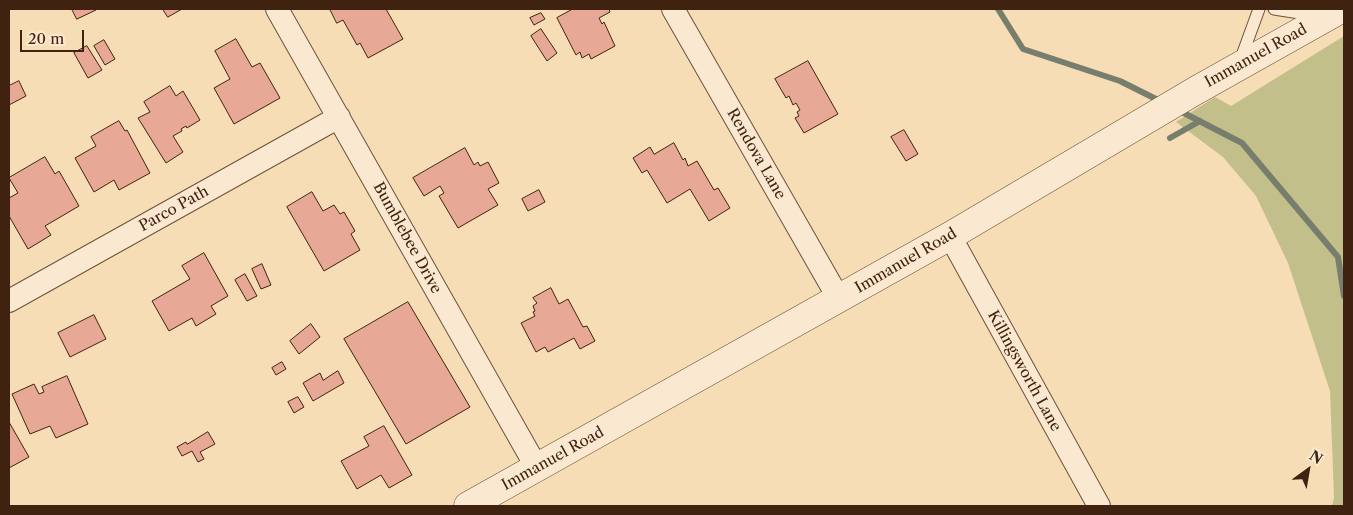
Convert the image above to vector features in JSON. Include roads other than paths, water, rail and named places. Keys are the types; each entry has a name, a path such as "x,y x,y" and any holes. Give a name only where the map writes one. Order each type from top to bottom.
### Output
{"street":[{"name":"Bumblebee Drive","path":"277,9 537,468"},
{"name":"Rendova Lane","path":"673,9 839,299"},
{"name":"Immanuel Road","path":"468,506 950,236 1195,91 1334,13"},
{"name":"Parco Path","path":"9,301 339,117"},
{"name":"Killingsworth Lane","path":"950,236 1099,506"}],"lane":[{"path":"1239,66 1259,9"},
{"path":"1274,9 1334,13"}],"waterway":[{"path":"998,9 1023,49 1120,81 1162,102"},
{"path":"1178,110 1242,143 1338,257 1344,296"},
{"path":"1170,138 1200,121"}]}
